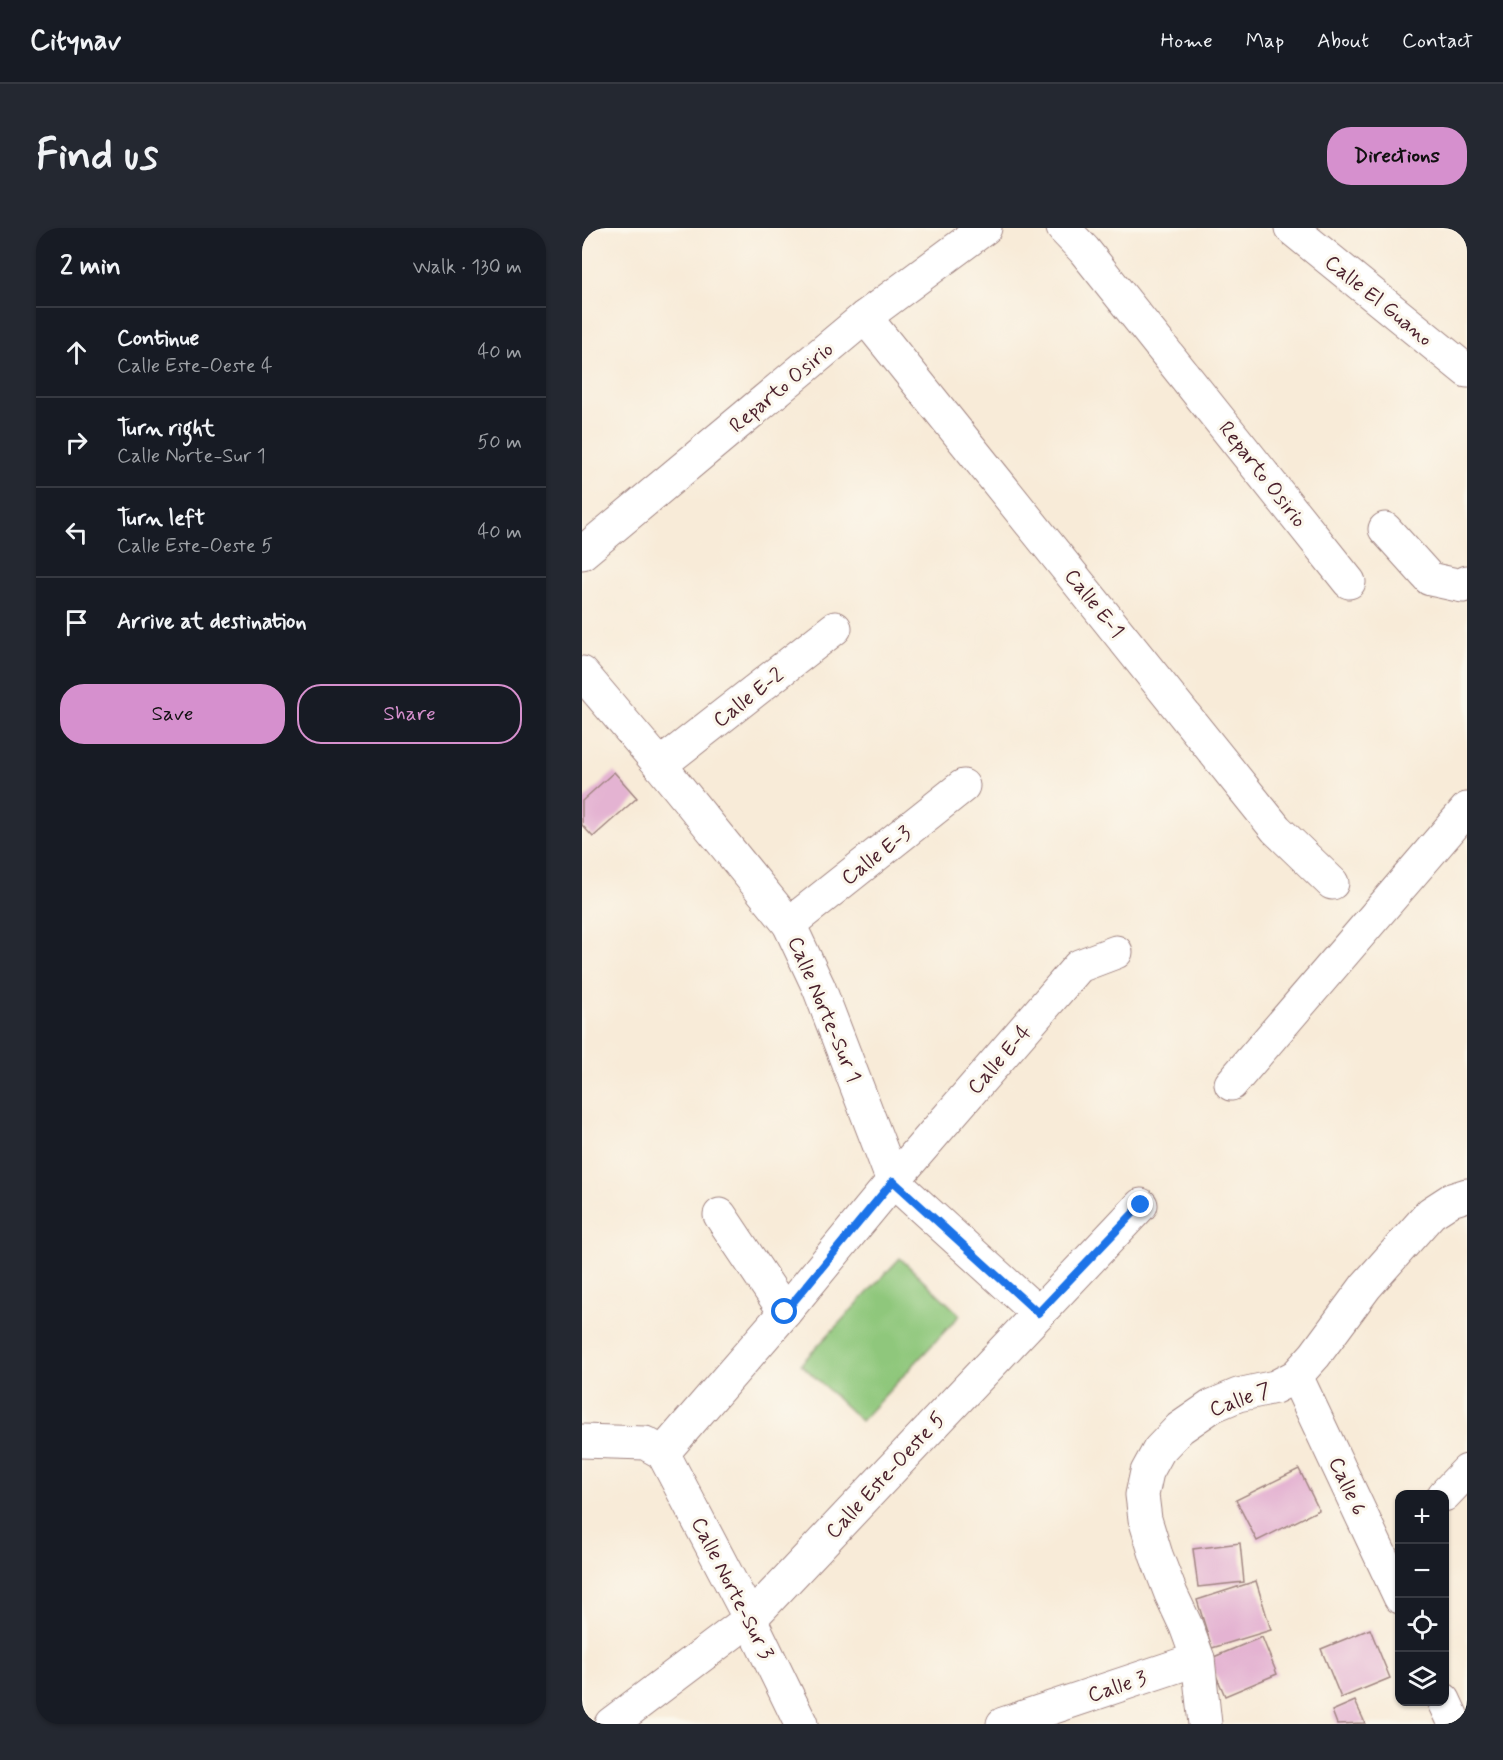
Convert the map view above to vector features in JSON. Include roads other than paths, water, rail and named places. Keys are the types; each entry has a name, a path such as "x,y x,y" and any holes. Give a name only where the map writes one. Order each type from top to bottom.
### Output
{"street":[{"name":"Reparto Osirio","path":"582,553 865,317 985,228"},
{"name":"Reparto Osirio","path":"1063,228 1084,250 1349,582"},
{"name":"Calle El Guano","path":"1291,228 1467,371"},
{"name":"Calle E-1","path":"865,317 1276,829 1332,883"},
{"path":"1386,528 1430,579 1462,586 1467,582"},
{"name":"Calle E-2","path":"660,765 835,628"},
{"name":"Calle Norte-Sur 1","path":"582,673 789,924 819,988 893,1181 1038,1313"},
{"name":"Calle E-3","path":"789,924 963,786"},
{"path":"1231,1084 1467,809"},
{"name":"Calle E-4","path":"663,1453 1079,966 1116,952"},
{"name":"Calle 7","path":"1205,1724 1198,1659 1156,1555 1145,1519 1142,1495 1148,1472 1159,1450 1180,1428 1212,1406 1238,1395 1275,1387 1296,1376 1315,1355 1366,1286 1431,1214 1450,1200 1467,1195"},
{"name":"Calle Este-Oeste 5","path":"610,1724 750,1619 1141,1205"},
{"path":"720,1215 785,1312"},
{"name":"Calle 6","path":"1296,1376 1391,1552 1395,1572"},
{"path":"582,1441 645,1443 663,1453"},
{"name":"Calle Norte-Sur 3","path":"663,1453 750,1619 801,1724"},
{"path":"1449,1490 1467,1471"},
{"name":"Calle 3","path":"1003,1724 1198,1659"},
{"path":"1447,1706 1455,1724"}]}
